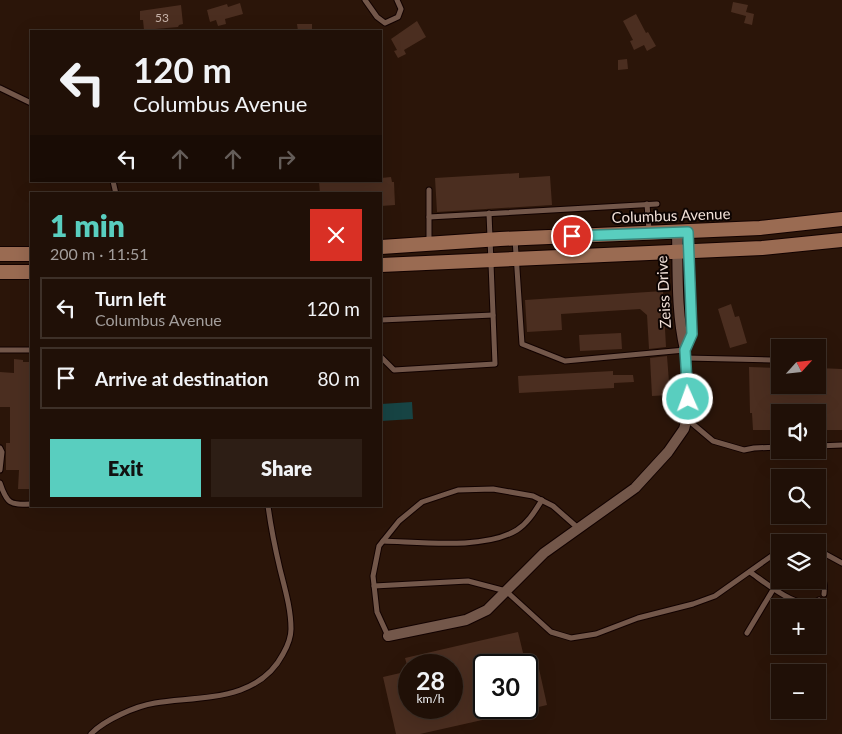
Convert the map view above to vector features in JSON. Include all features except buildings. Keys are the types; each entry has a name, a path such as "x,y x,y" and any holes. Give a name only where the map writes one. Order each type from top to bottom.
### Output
{"street":[{"name":"Columbus Avenue","path":"382,247 515,238 760,228 842,219"},
{"name":"Zeiss Drive","path":"683,232 680,330 685,354 686,418"},
{"path":"382,265 762,248 842,240"},
{"path":"0,254 30,254"},
{"path":"0,272 30,272"},
{"path":"388,636 466,620 487,610 544,553 618,501 640,483 668,452 684,429 686,418"}],"lane":[{"path":"365,0 377,17 385,23 398,17 401,9 397,0"},
{"path":"0,88 30,103"},
{"path":"429,190 429,244"},
{"path":"647,204 649,233"},
{"path":"429,217 657,204"},
{"path":"382,358 394,370 495,364 489,213"},
{"path":"515,238 522,344 565,361 685,354 771,360"},
{"path":"382,320 494,315"},
{"path":"0,350 30,350"},
{"path":"686,418 713,441 744,450 771,447"},
{"path":"826,446 842,445"},
{"path":"0,448 2,452 0,470"},
{"path":"0,483 5,498 14,504 30,504"},
{"path":"388,636 377,612 373,576 379,546 399,521 422,502 458,490 493,489 533,496 542,500 553,506 578,528"},
{"path":"383,541 456,543 482,542 502,538 518,529 530,519 542,500"},
{"path":"91,734 118,716 142,706 154,703 202,699 245,689 258,682 279,662 288,644 291,630 268,507"},
{"path":"826,554 842,563"},
{"path":"374,586 468,581 506,591 551,632 571,638 596,634 638,618 693,604 715,596 771,558"},
{"path":"750,572 771,586"},
{"path":"747,634 773,589"},
{"path":"776,589 790,599"},
{"path":"824,594 825,589"}],"water":[{"path":"412,402 413,419 382,421 382,404"}],"route":[{"path":"572,236 688,232 692,334 685,350 688,399"}]}
